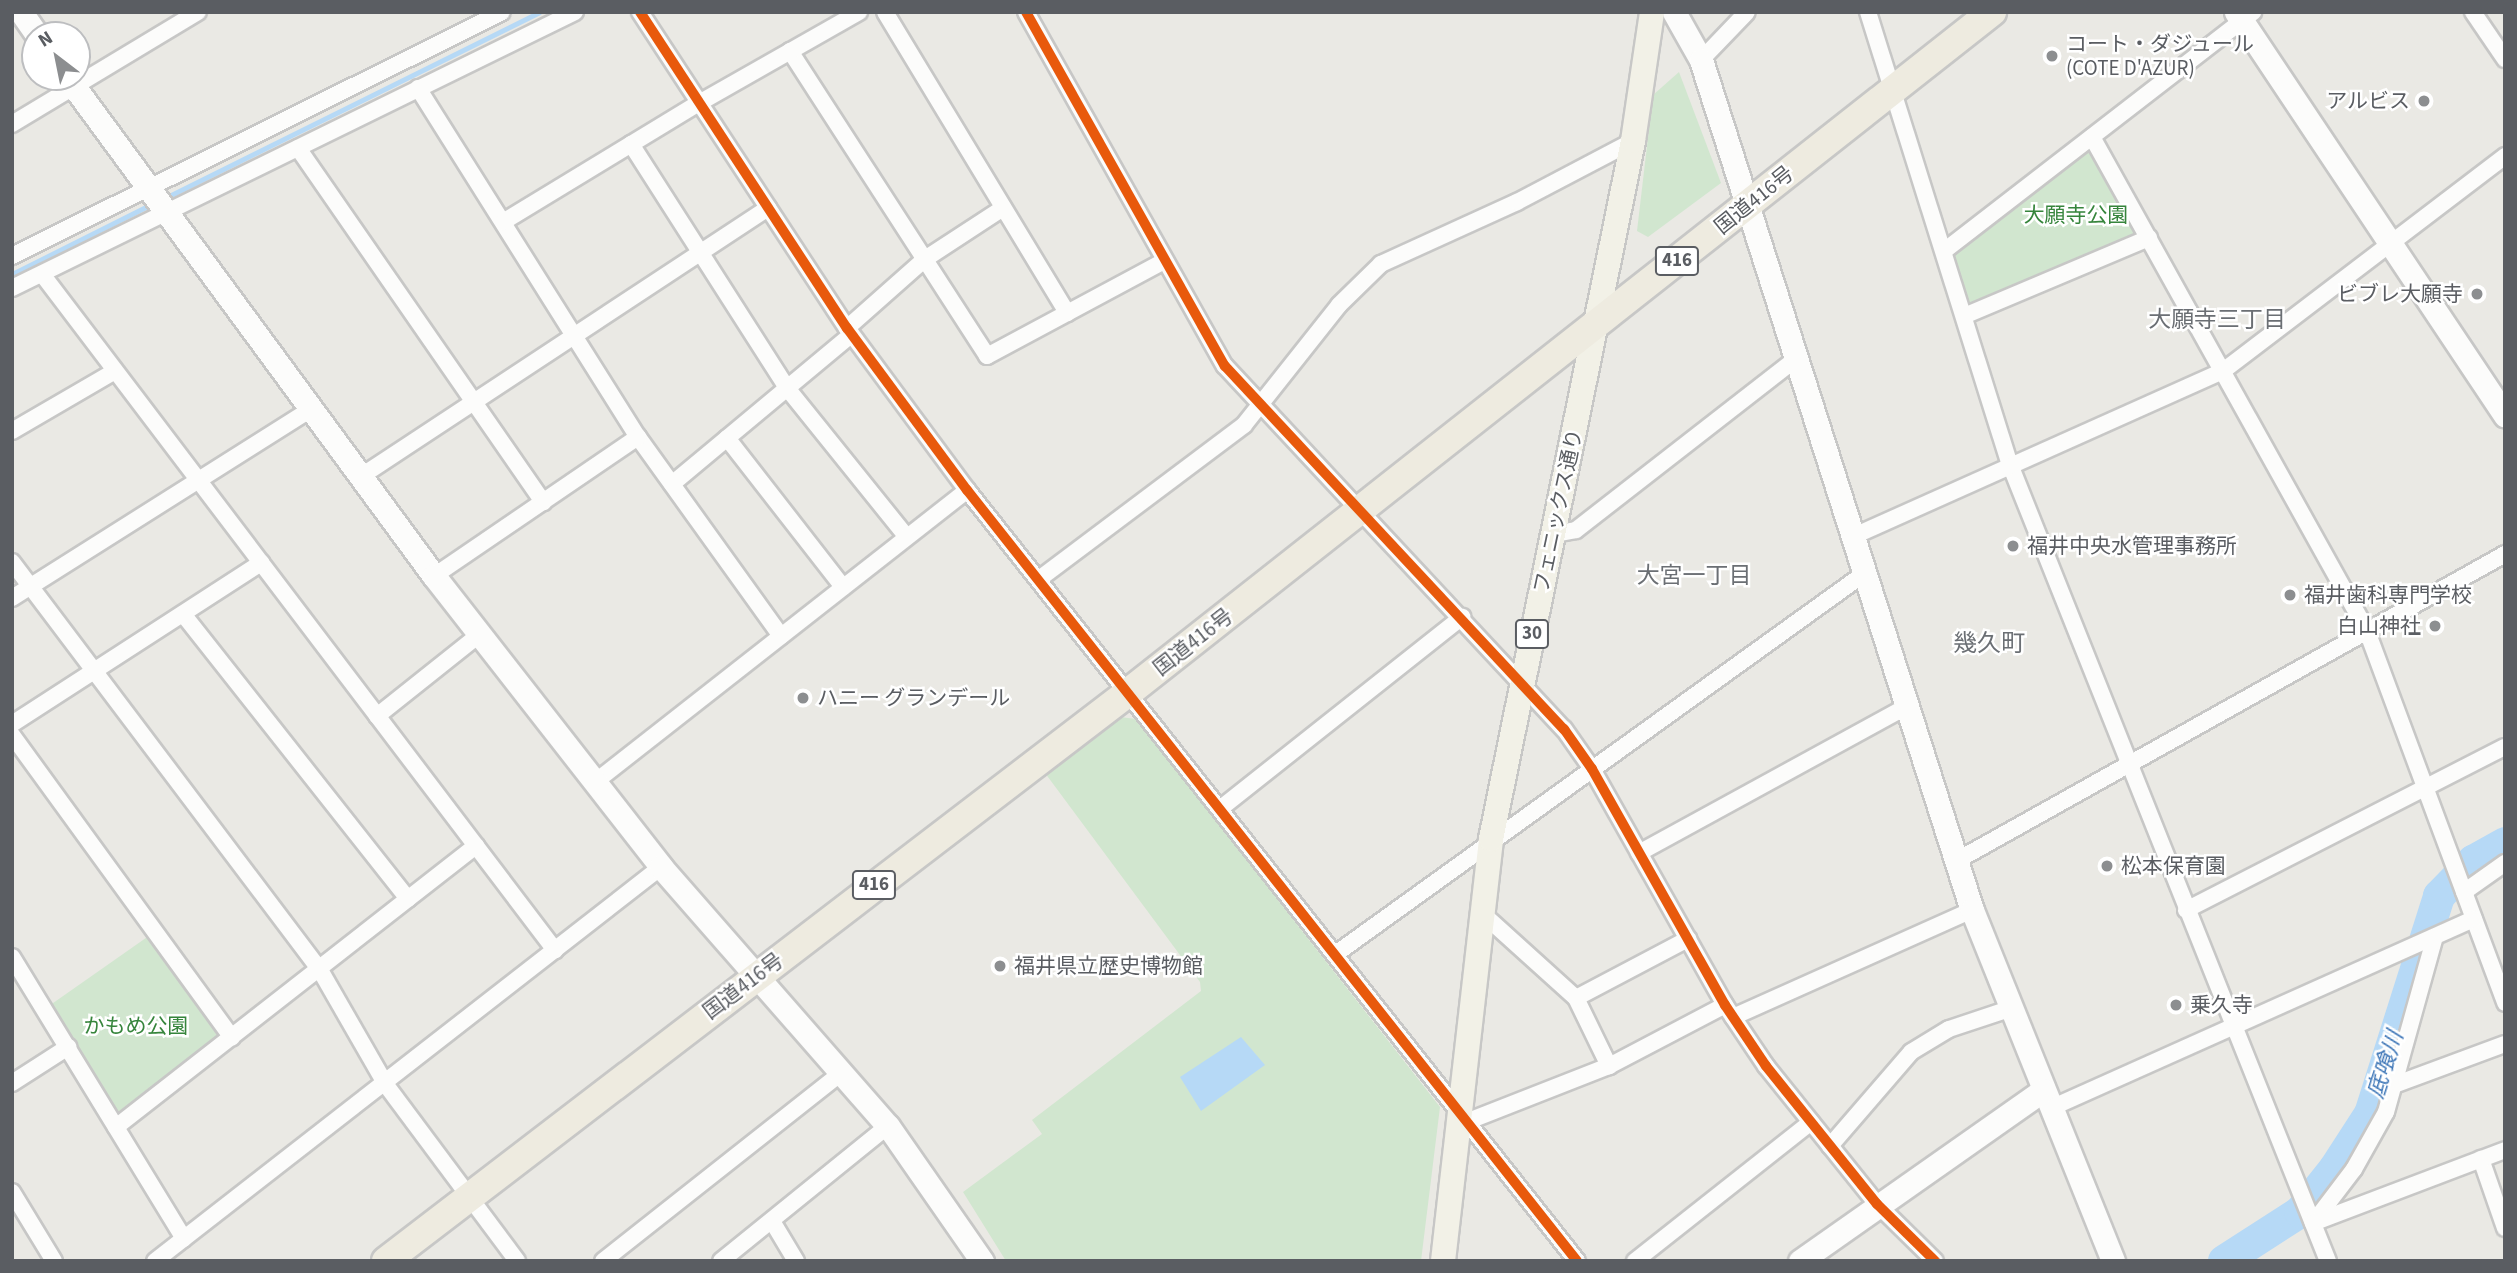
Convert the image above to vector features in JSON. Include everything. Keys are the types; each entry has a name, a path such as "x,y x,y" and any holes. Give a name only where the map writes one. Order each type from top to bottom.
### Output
{"highway":[{"name":"国道416号","path":"386,1261 468,1195 1129,692 1992,12"}],"main road":[{"name":"フェニックス通り","path":"1443,1261 1463,1118 1491,839 1633,141 1652,12"}],"street":[{"path":"91,71 198,12"},
{"path":"12,256 502,12"},
{"path":"12,288 418,88 551,17 575,12"},
{"path":"640,12 849,331 967,490 1337,953 1577,1261"},
{"path":"503,222 699,103 859,12"},
{"path":"885,12 1067,313"},
{"path":"1674,12 1700,60 1972,910 2009,1009 2113,1261"},
{"path":"1700,60 1747,12"},
{"path":"1868,12 2011,467 2128,766 2328,1261"},
{"path":"2473,12 2505,59"},
{"path":"1027,13 1225,366 1522,682 1592,769 1729,1011 1811,1122 1877,1204 1935,1261"},
{"path":"1944,251 2244,15 2390,244 2505,415"},
{"path":"790,51 987,356 1164,261"},
{"path":"418,88 638,437 781,636"},
{"path":"12,124 58,91"},
{"path":"77,91 309,410 435,576 661,867 888,1126 982,1261"},
{"path":"2092,137 2367,631 2505,1003"},
{"path":"1038,579 1244,425 1339,306 1381,264 1517,202 1633,141"},
{"path":"631,144 787,388 907,537"},
{"path":"298,148 543,502"},
{"path":"1854,536 2223,371 2505,156"},
{"path":"360,477 573,333 768,208"},
{"path":"672,484 787,388 925,259 1003,208"},
{"path":"1964,316 2149,239"},
{"path":"41,274 555,950"},
{"path":"1554,534 1576,530 1797,358"},
{"path":"12,431 115,371"},
{"path":"12,598 309,410"},
{"path":"435,576 638,437"},
{"path":"727,438 843,587"},
{"path":"595,782 967,490"},
{"path":"1956,861 2505,554"},
{"path":"12,562 28,587 96,668 320,970 386,1085 517,1261"},
{"path":"12,724 261,563"},
{"path":"1337,953 1491,839 1865,573"},
{"path":"183,614 408,899"},
{"path":"1221,808 1462,617"},
{"path":"377,716 480,634"},
{"path":"1639,853 1908,706"},
{"path":"12,735 232,1038"},
{"path":"2186,910 2424,785 2505,747"},
{"path":"116,1127 476,846"},
{"path":"2464,892 2505,863"},
{"path":"155,1261 386,1085 661,867"},
{"path":"1463,1118 1609,1066 1729,1011 1972,910"},
{"path":"1484,915 1576,998 1609,1066"},
{"path":"1800,1261 1877,1204 2047,1099 2234,1027 2474,919"},
{"path":"2313,1223 2354,1169 2386,1112 2435,937"},
{"path":"1576,998 1688,939"},
{"path":"12,957 184,1239"},
{"path":"1830,1146 1911,1052 1949,1029 2009,1009"},
{"path":"2394,1085 2505,1044"},
{"path":"12,1083 68,1047"},
{"path":"603,1261 841,1073"},
{"path":"1635,1261 1811,1122"},
{"path":"721,1261 888,1126"},
{"path":"2313,1223 2505,1150"},
{"path":"2481,1159 2505,1228"},
{"path":"12,1192 54,1261"},
{"path":"772,1221 796,1261"}],"green space":[{"path":"1679,72 1721,183 1648,237 1637,231 1653,95"},
{"name":"大願寺公園","path":"2084,148 2097,151 2144,238 1967,311 1948,253"},
{"path":"1120,717 1136,719 1440,1107 1421,1261 1006,1261 963,1192 1042,1134 1032,1120 1201,991 1200,982 1045,773"},
{"name":"かもめ公園","path":"153,933 232,1038 116,1126 46,1008"}],"water":[{"path":"1241,1037 1265,1065 1201,1111 1180,1077"}],"waterway":[{"path":"163,199 539,12"},
{"path":"12,274 154,203"},
{"name":"底喰川","path":"2224,1261 2300,1212 2335,1168 2370,1114 2439,896 2473,861 2505,843"}],"cycle path":[{"path":"640,12 847,328 967,490 1577,1261"},
{"path":"1026,12 1225,366 1564,729 1592,769 1725,1005 1766,1066 1877,1204 1935,1261"}],"place":[{"name":"コート・ダジュール (COTE D'AZUR)","path":"2052,56"},
{"name":"アルビス","path":"2424,101"},
{"name":"ビブレ大願寺","path":"2477,294"},
{"name":"福井中央水管理事務所","path":"2013,546"},
{"name":"福井歯科専門学校","path":"2290,595"},
{"name":"白山神社","path":"2435,626"},
{"name":"ハニー グランデール","path":"803,698"},
{"name":"松本保育園","path":"2107,866"},
{"name":"福井県立歴史博物館","path":"1000,966"},
{"name":"乗久寺","path":"2176,1005"}],"district":[{"name":"大願寺三丁目","path":"2217,320"},
{"name":"大宮一丁目","path":"1694,576"},
{"name":"幾久町","path":"1989,644"}]}
